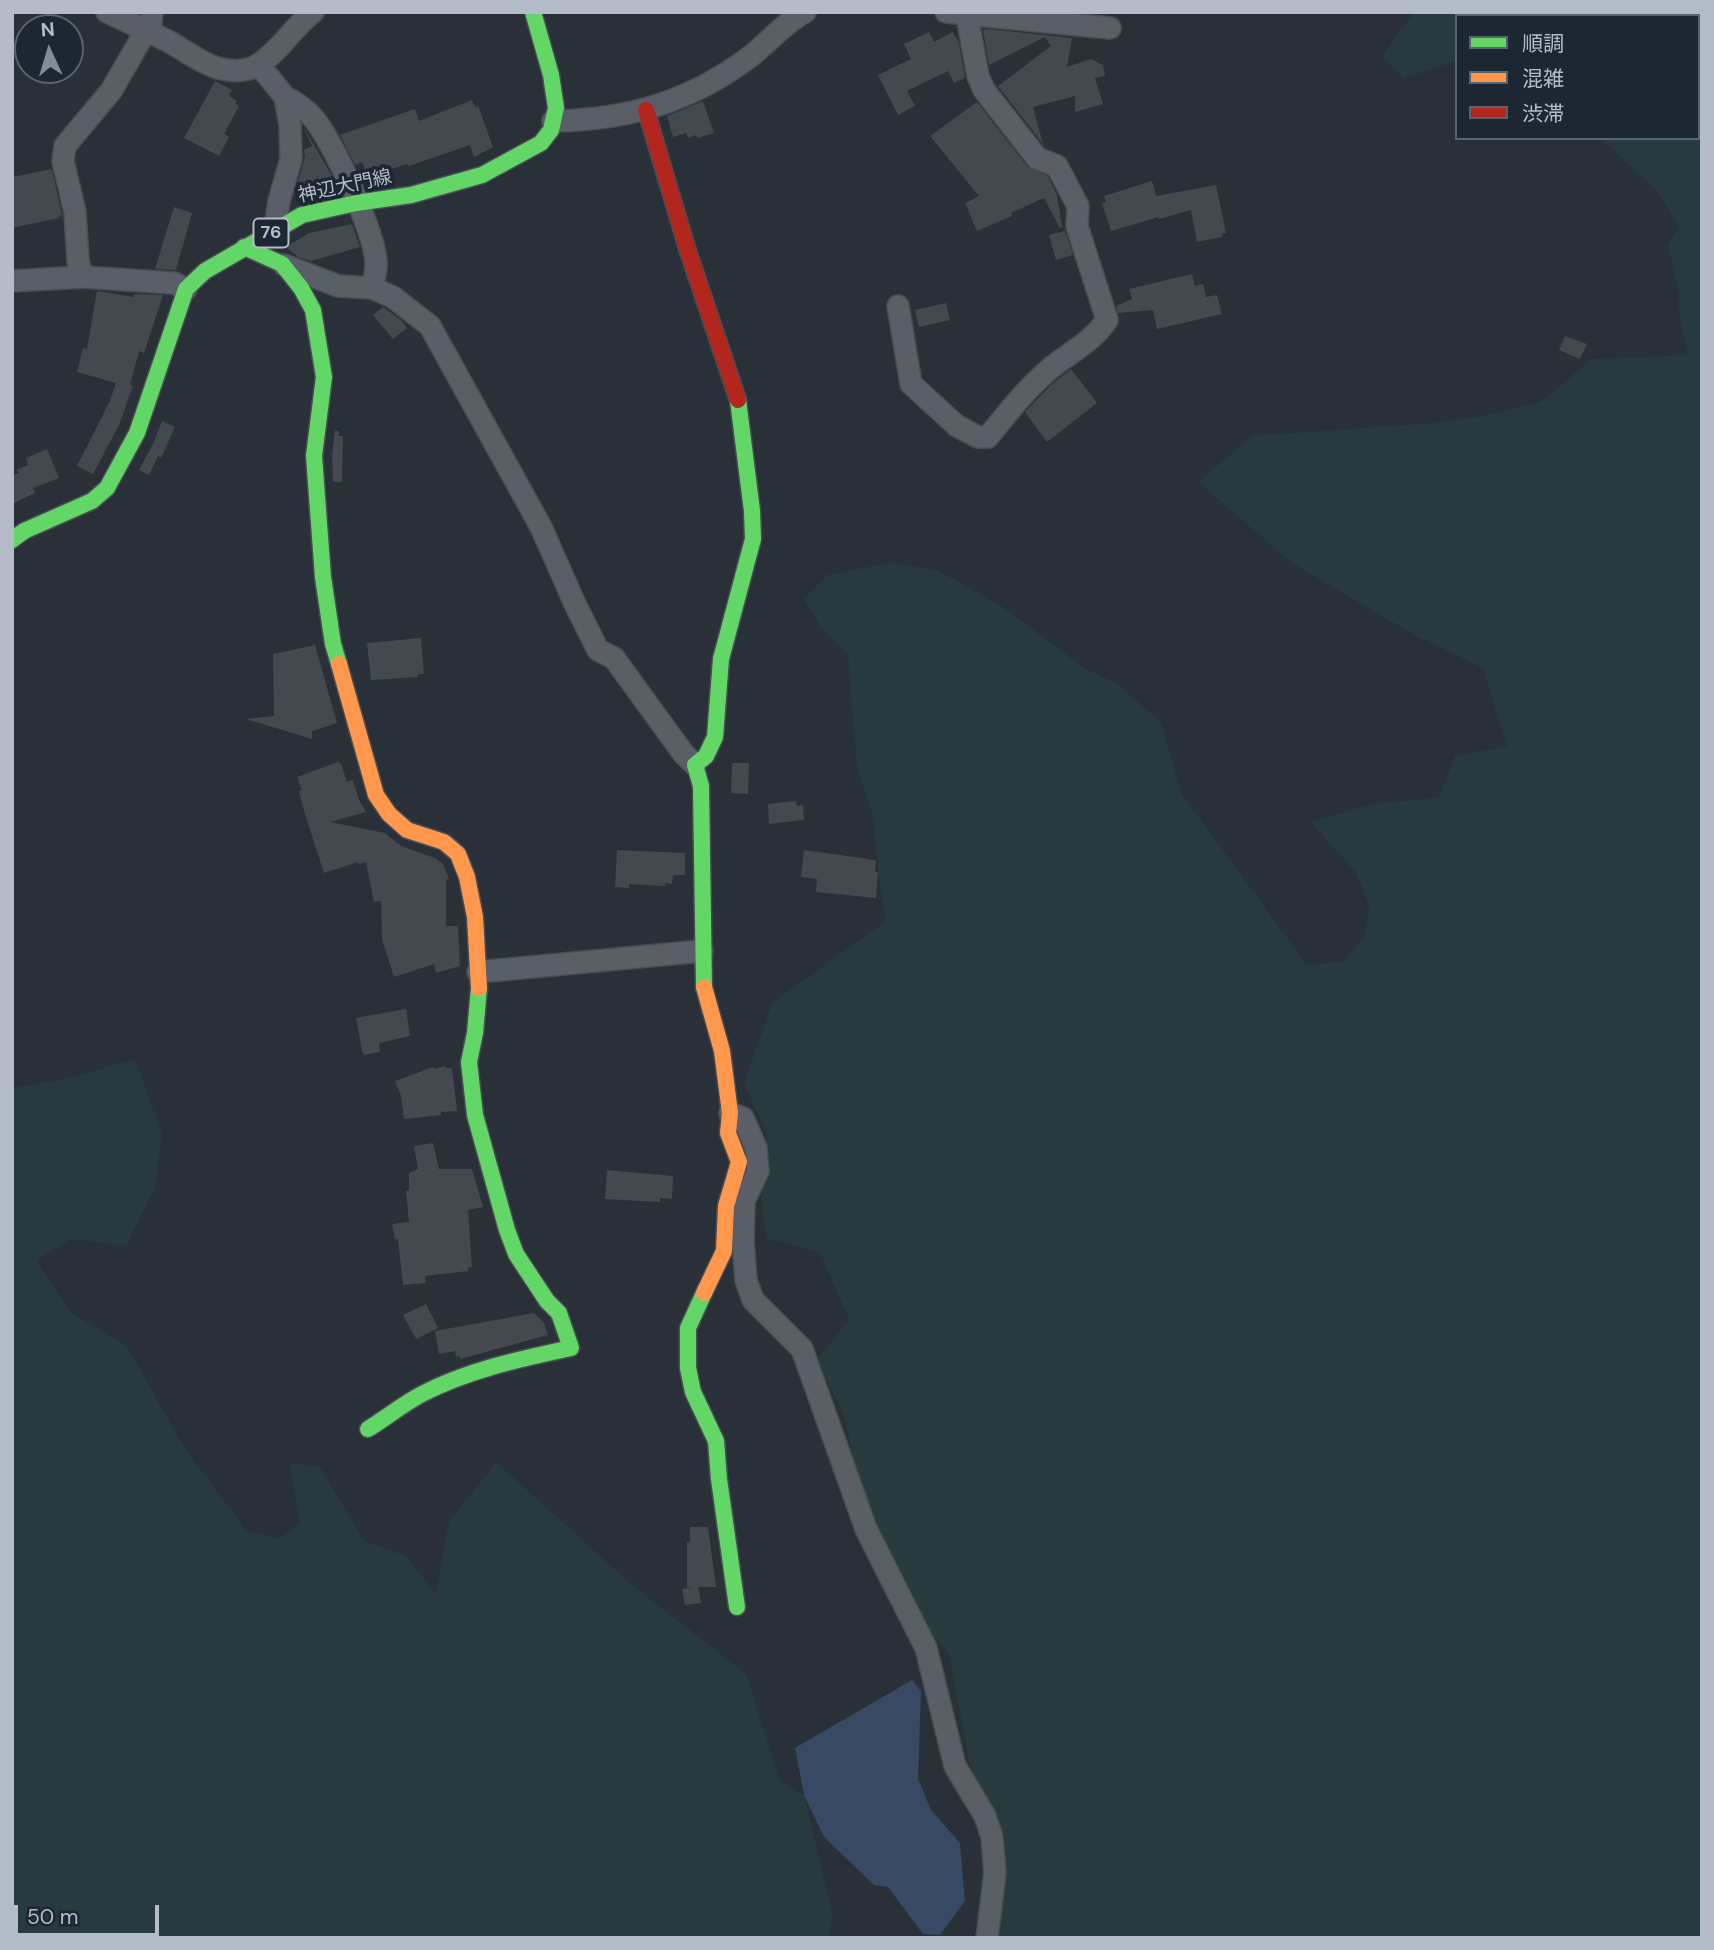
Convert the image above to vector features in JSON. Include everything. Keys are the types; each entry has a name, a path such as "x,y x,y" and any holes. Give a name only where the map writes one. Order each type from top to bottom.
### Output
{"street":[{"path":"107,12 149,21 216,68 248,70 259,65 284,45 313,12"},
{"path":"533,12 551,75 556,108 553,121 573,121 646,110 677,99 712,82 750,56 803,13"},
{"path":"898,306 911,384 957,426 978,438 988,437 1023,394 1054,366 1086,345 1107,320 1077,226 1079,206 1057,166 1037,158 984,90 956,14 1110,28"},
{"path":"83,277 78,261 75,212 63,161 65,146 111,91 149,21"},
{"path":"259,65 285,97 301,105 316,122 346,176 372,239 377,264 372,288"},
{"path":"275,230 279,201 291,159 290,125 285,97"},
{"path":"646,110 687,248 737,395 752,511 752,539 721,659 715,737 706,756 695,765"},
{"name":"神辺大門線","path":"12,540 24,531 92,501 107,488 137,433 187,289 205,271 302,215 411,195 482,176 541,143 551,130 553,121"},
{"path":"244,247 338,286 372,288 393,297 430,327 541,527 598,650 614,658 683,754 695,765 701,786 704,985 722,1051 730,1113 728,1133 739,1162 726,1206 724,1251 688,1328 688,1368 694,1392 716,1441 737,1607"},
{"path":"282,264 301,288 313,310 324,377 314,456 323,577 333,645 376,795 389,814 407,830 444,842 458,854 467,877 475,917 478,972 476,1021 469,1062 475,1115 506,1230 516,1254 547,1301 559,1313 571,1348 501,1363 459,1377 421,1395 368,1429"},
{"path":"12,281 83,277 174,283 187,289"},
{"path":"478,972 702,951"},
{"path":"730,1113 743,1118 756,1148 758,1171 744,1201 743,1241 746,1280 753,1300 802,1349 866,1529 926,1648 955,1766 985,1816 992,1837 995,1872 987,1938"}],"green space":[{"path":"1414,12 1497,12 1455,14 1455,62 1404,78 1382,56"},
{"path":"1702,12 1702,1938 977,1938 1002,1897 1005,1836 971,1770 949,1653 928,1632 866,1517 844,1414 817,1361 849,1319 820,1252 766,1238 759,1181 768,1135 744,1084 772,1003 886,921 873,815 857,769 848,654 821,627 804,599 828,575 888,563 937,570 1003,607 1087,670 1116,683 1161,722 1181,793 1307,965 1344,962 1365,935 1369,906 1357,874 1311,822 1371,804 1439,798 1455,756 1507,746 1483,668 1418,637 1292,563 1198,482 1252,436 1435,423 1477,417 1541,402 1592,359 1688,355 1679,315 1679,292 1668,246 1679,227 1658,192 1603,140 1700,140 1700,14 1540,14"},
{"path":"135,1059 162,1134 155,1187 126,1246 71,1239 36,1260 71,1313 126,1345 184,1447 246,1530 277,1539 300,1524 290,1463 320,1467 364,1541 406,1556 436,1594 449,1522 496,1462 631,1584 746,1674 780,1781 804,1795 833,1916 828,1938 12,1938 12,1088 61,1080"}],"water":[{"path":"912,1680 921,1691 918,1779 931,1810 960,1843 965,1901 940,1935 923,1934 888,1887 874,1885 824,1837 804,1795 795,1748"}],"building":[{"path":"983,30 1072,38 1067,67 1091,59 1103,65 1105,76 1095,78 1103,104 1075,112 1075,96 1033,107 1043,144 998,86 1051,46 1045,37 989,65"},
{"path":"929,32 934,42 953,32 959,43 965,78 954,83 948,71 907,91 915,106 898,115 878,75 911,59 904,44"},
{"path":"215,81 232,90 229,96 237,101 235,103 239,106 224,134 229,137 219,156 184,138"},
{"path":"472,100 475,107 478,106 493,147 474,157 470,145 409,166 407,164 388,170 387,167 367,174 362,162 355,165 340,135 415,109 419,121"},
{"path":"703,101 714,133 697,138 696,135 688,138 686,133 673,137 667,116"},
{"path":"977,102 1027,166 1048,176 1057,195 1062,227 1060,228 1044,198 977,231 965,203 979,196 930,136"},
{"path":"303,126 332,176 300,191 297,186 305,157 304,150 312,146"},
{"path":"52,169 62,215 59,218 12,228 12,177"},
{"path":"1152,181 1156,196 1216,185 1226,233 1222,234 1222,237 1197,242 1191,210 1111,231 1102,203 1106,202 1104,196"},
{"path":"174,207 192,213 176,270 155,269"},
{"path":"352,224 360,247 311,261 298,257 286,247 309,233"},
{"path":"1065,231 1073,255 1056,260 1049,235"},
{"path":"1192,274 1195,286 1203,284 1206,297 1217,295 1222,314 1157,329 1153,310 1118,313 1116,306 1132,299 1129,289"},
{"path":"97,291 133,297 134,294 163,295 144,353 139,351 130,385 133,386 119,425 93,474 77,466 110,401 116,383 77,372 83,348 87,349"},
{"path":"946,303 950,320 919,327 915,310"},
{"path":"383,307 407,328 393,339 373,315"},
{"path":"1565,336 1587,344 1580,359 1559,350"},
{"path":"1071,369 1097,403 1047,442 1025,412"},
{"path":"162,421 175,427 161,458 158,456 149,475 139,470"},
{"path":"335,430 339,432 338,436 343,436 342,482 333,482"},
{"path":"47,449 59,478 33,488 35,493 12,504 12,476 19,473 17,470 28,465 26,458"},
{"path":"421,638 424,674 418,674 418,677 371,680 367,643"},
{"path":"315,645 337,723 312,731 312,739 246,719 274,716 273,654"},
{"path":"338,762 347,782 353,780 366,812 330,822 385,833 401,846 435,858 443,864 449,879 446,880 446,926 458,926 460,966 436,973 434,964 394,977 382,939 381,901 374,902 366,862 324,873 305,814 299,791 302,790 297,777"},
{"path":"732,763 749,763 748,794 731,793"},
{"path":"796,801 797,806 803,805 804,820 769,824 768,804"},
{"path":"617,850 685,853 685,875 673,875 672,884 665,883 665,886 629,884 629,888 615,887"},
{"path":"804,850 876,860 876,898 816,892 817,879 801,877"},
{"path":"406,1009 410,1036 379,1043 380,1052 363,1055 356,1018"},
{"path":"433,1067 452,1068 457,1111 404,1119 401,1096 395,1081"},
{"path":"433,1143 439,1169 472,1169 483,1207 468,1210 472,1267 468,1268 468,1271 425,1276 426,1283 403,1285 398,1239 395,1240 392,1224 409,1222 406,1191 409,1190 409,1173 418,1169 414,1146"},
{"path":"607,1170 673,1176 672,1199 660,1198 660,1202 605,1199"},
{"path":"426,1304 438,1328 416,1339 403,1315"},
{"path":"534,1313 544,1323 548,1335 460,1359 460,1356 456,1357 455,1351 439,1354 435,1331"},
{"path":"690,1527 708,1527 716,1587 698,1587 701,1603 685,1605 682,1589 693,1587 687,1587 687,1542 690,1542"}],"traffic: fast":[{"path":"12,540 24,531 92,501 107,488 137,433 186,289 205,271 302,215 411,195 482,175 541,143 551,130 556,108 551,75 533,12"},
{"path":"244,247 282,264 301,288 313,310 324,377 314,456 323,577 333,644 339,664"},
{"path":"704,987 701,786 695,765 706,756 715,737 721,659 753,539 738,400"},
{"path":"368,1429 415,1398 458,1378 571,1348 559,1313 547,1301 516,1254 475,1115 469,1062 479,988"},
{"path":"704,1293 688,1328 688,1368 693,1392 716,1441 737,1607"}],"traffic: slow":[{"path":"339,664 376,795 389,814 407,830 444,842 458,854 467,877 475,917 479,988"},
{"path":"704,987 722,1051 730,1113 728,1133 739,1162 726,1206 724,1251 704,1293"}],"traffic: jam":[{"path":"646,110 687,248 738,400"}]}
